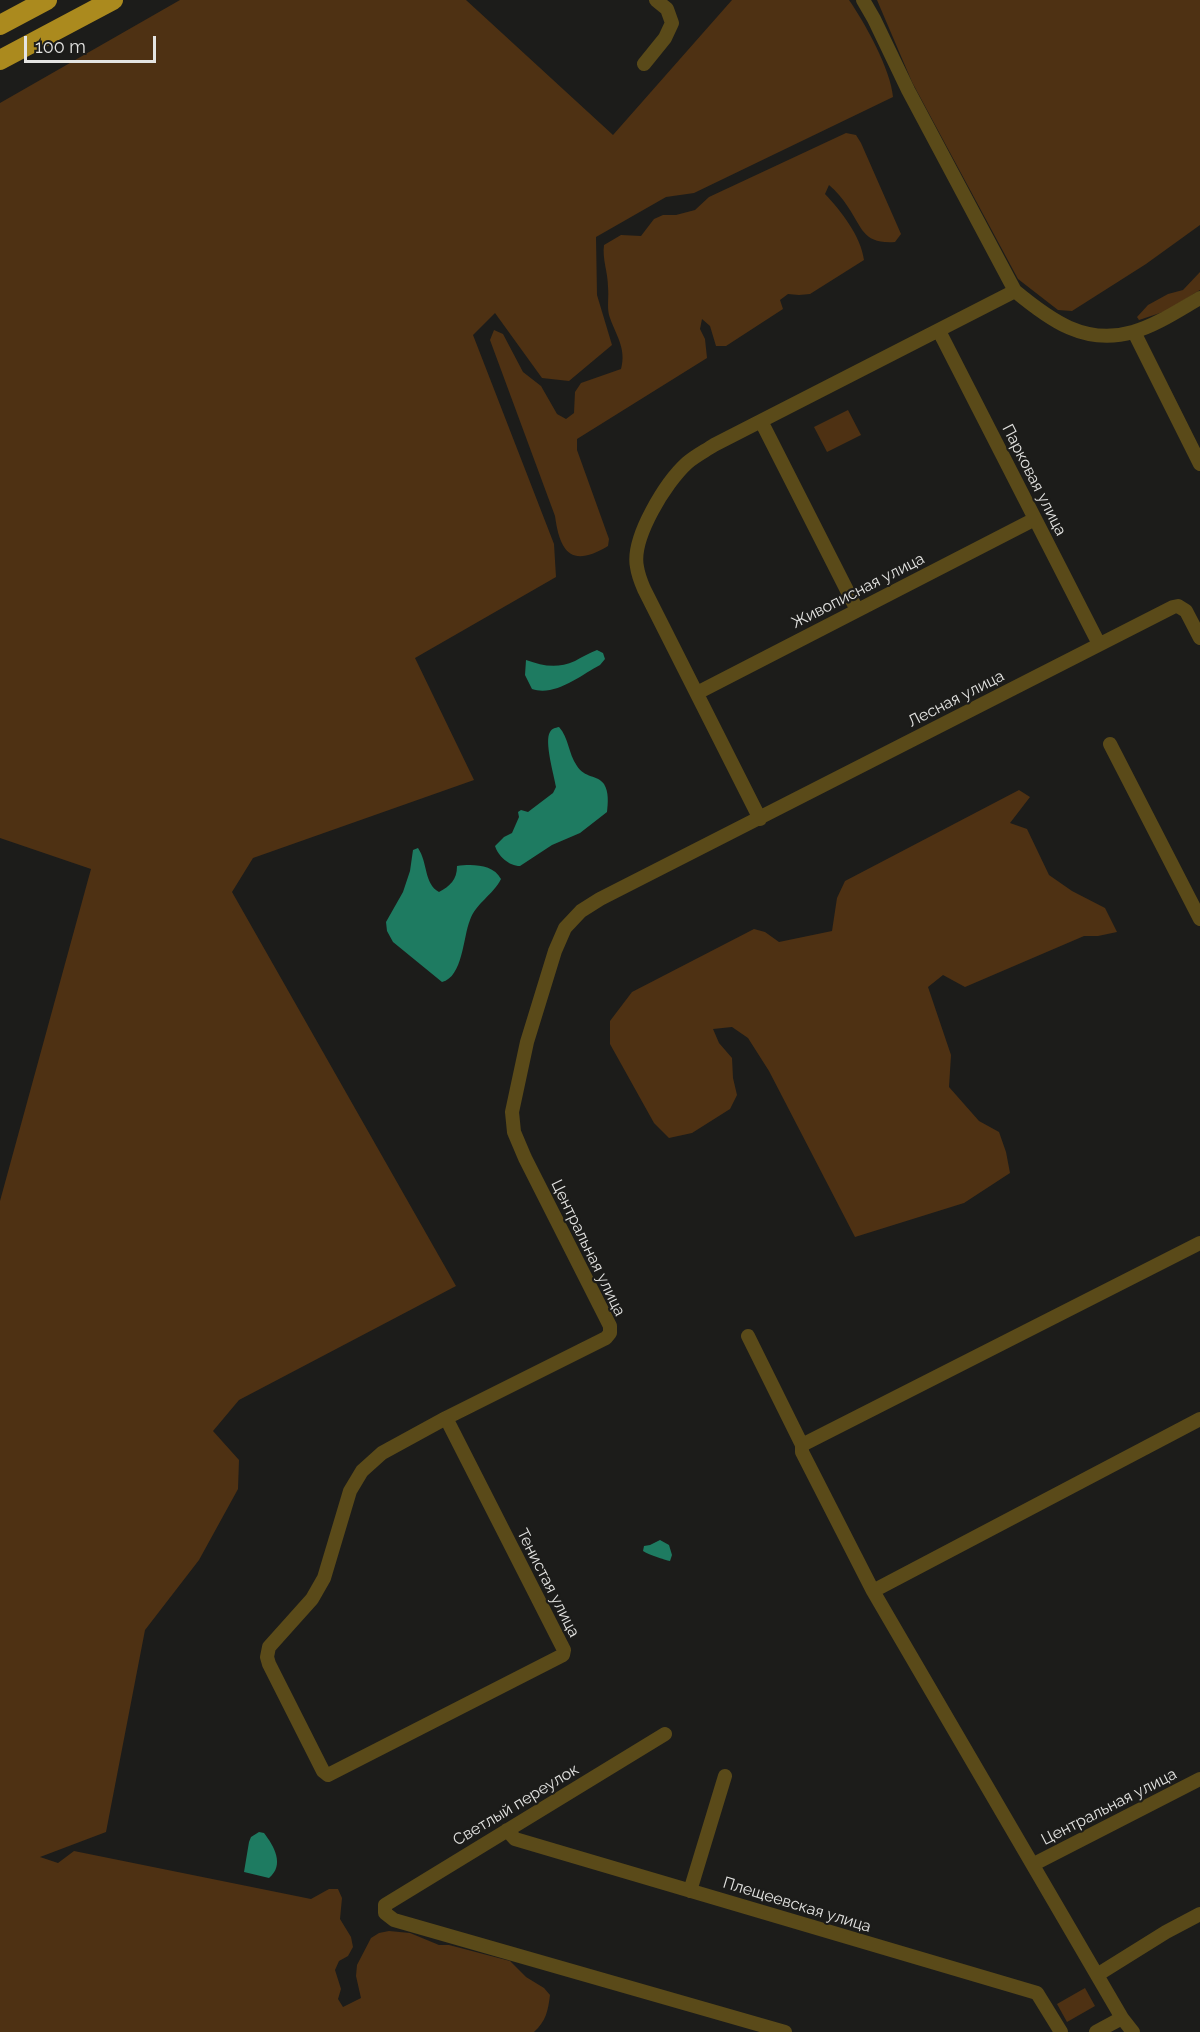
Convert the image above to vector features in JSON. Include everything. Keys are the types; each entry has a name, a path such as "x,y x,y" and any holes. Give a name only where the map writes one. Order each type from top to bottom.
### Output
{"highway":[{"path":"0,25 47,0"},
{"path":"0,60 113,0"}],"street":[{"path":"644,64 664,38 672,23 667,9 656,0"},
{"path":"862,0 1015,291 1042,314 1065,327 1085,333 1110,336 1134,332 1200,298"},
{"path":"760,819 644,589 636,565 639,543 648,520 670,482 688,463 714,445 1015,291"},
{"name":"Парковая улица","path":"939,331 1099,644"},
{"path":"1134,332 1200,465"},
{"path":"761,421 857,610"},
{"name":"Живописная улица","path":"697,693 1035,519"},
{"name":"Лесная улица","path":"760,819 1168,610 1178,606 1186,611 1200,638"},
{"path":"1110,744 1200,919"},
{"name":"Центральная улица","path":"328,1775 323,1771 267,1658 269,1647 312,1599 324,1578 350,1491 362,1471 382,1454 446,1418 606,1338 610,1333 610,1326 514,1132 512,1112 527,1042 555,951 565,928 580,911 600,899 760,819"},
{"path":"802,1445 1200,1243"},
{"path":"748,1336 802,1445 802,1452 873,1591 1122,2018 1133,2032"},
{"name":"Тенистая улица","path":"328,1775 563,1655 564,1650 446,1418"},
{"path":"873,1591 1200,1419"},
{"name":"Светлый переулок","path":"665,1734 385,1905 386,1913 394,1920 785,2032"},
{"path":"690,1891 725,1776"},
{"name":"Центральная улица","path":"1034,1864 1200,1779"},
{"name":"Плещеевская улица","path":"507,1830 515,1839 1037,1994 1061,2032"},
{"path":"1097,1975 1166,1932 1200,1914"},
{"path":"1096,2032 1122,2018"}],"shaded area":[{"path":"180,0 466,0 613,135 732,0 849,0 876,47 888,74 893,97 694,193 666,197 596,237 597,295 612,345 569,381 542,378 495,313 473,335 554,544 556,577 415,658 474,780 253,858 232,892 456,1286 239,1400 213,1431 239,1460 238,1489 199,1560 145,1630 106,1832 40,1857 58,1863 74,1851 311,1899 329,1889 338,1889 342,1898 340,1919 351,1937 353,1947 348,1956 339,1961 335,1970 341,1989 338,1999 343,2007 361,1998 356,1976 357,1965 371,1938 389,1931 410,1933 439,1945 449,1945 510,1961 526,1977 544,1988 550,1995 546,2015 534,2032 0,2032 0,1201 91,869 0,838 0,103"},
{"path":"877,0 1200,0 1200,225 1146,264 1072,311 1058,310 1018,279 912,82"},
{"path":"846,133 856,135 861,143 901,234 895,242 870,238 865,234 842,198 829,185 825,194 855,233 864,260 810,294 788,294 780,300 783,309 726,346 716,346 710,326 702,319 700,329 705,339 707,358 577,439 577,450 609,539 608,546 596,553 577,556 570,553 564,548 560,539 555,516 490,340 494,330 503,334 523,372 541,386 557,414 566,419 574,413 575,392 581,383 621,369 620,341 608,312 608,281 604,245 621,235 641,236 654,219 663,215 676,215 695,210 709,197"},
{"path":"1200,272 1200,290 1166,311 1139,320 1137,317 1148,305 1168,294 1183,290"},
{"path":"848,410 861,435 827,452 814,427"},
{"path":"597,650 603,653 605,659 600,665 559,688 541,691 532,689 525,675 526,660 556,666 575,661"},
{"path":"559,727 580,770 598,779 606,787 607,812 580,833 552,845 520,866 512,864 501,857 495,846 512,833 519,817 518,812 521,810 528,812 553,793 556,787 548,736 554,728"},
{"path":"1019,790 1030,797 1010,823 1027,829 1049,875 1072,891 1105,908 1117,932 1084,936 965,987 943,975 928,987 951,1055 949,1087 979,1121 999,1132 1010,1173 964,1203 855,1237 769,1071 748,1038 732,1027 713,1029 719,1043 732,1058 737,1095 730,1109 692,1133 669,1138 654,1123 610,1044 610,1021 632,992 754,929 765,932 779,942 832,931 837,898 845,881"},
{"path":"418,848 428,879 439,892 452,882 457,866 475,865 488,868 501,879 473,914 458,965 449,979 442,982 393,942 387,931 386,922 403,892 410,871 413,850"},
{"path":"660,1540 669,1545 672,1555 670,1561 643,1551 644,1546"},
{"path":"259,1832 264,1833 276,1856 276,1867 269,1878 244,1872 249,1842 251,1837"},
{"path":"1085,1988 1095,2006 1067,2022 1057,2004"}]}
